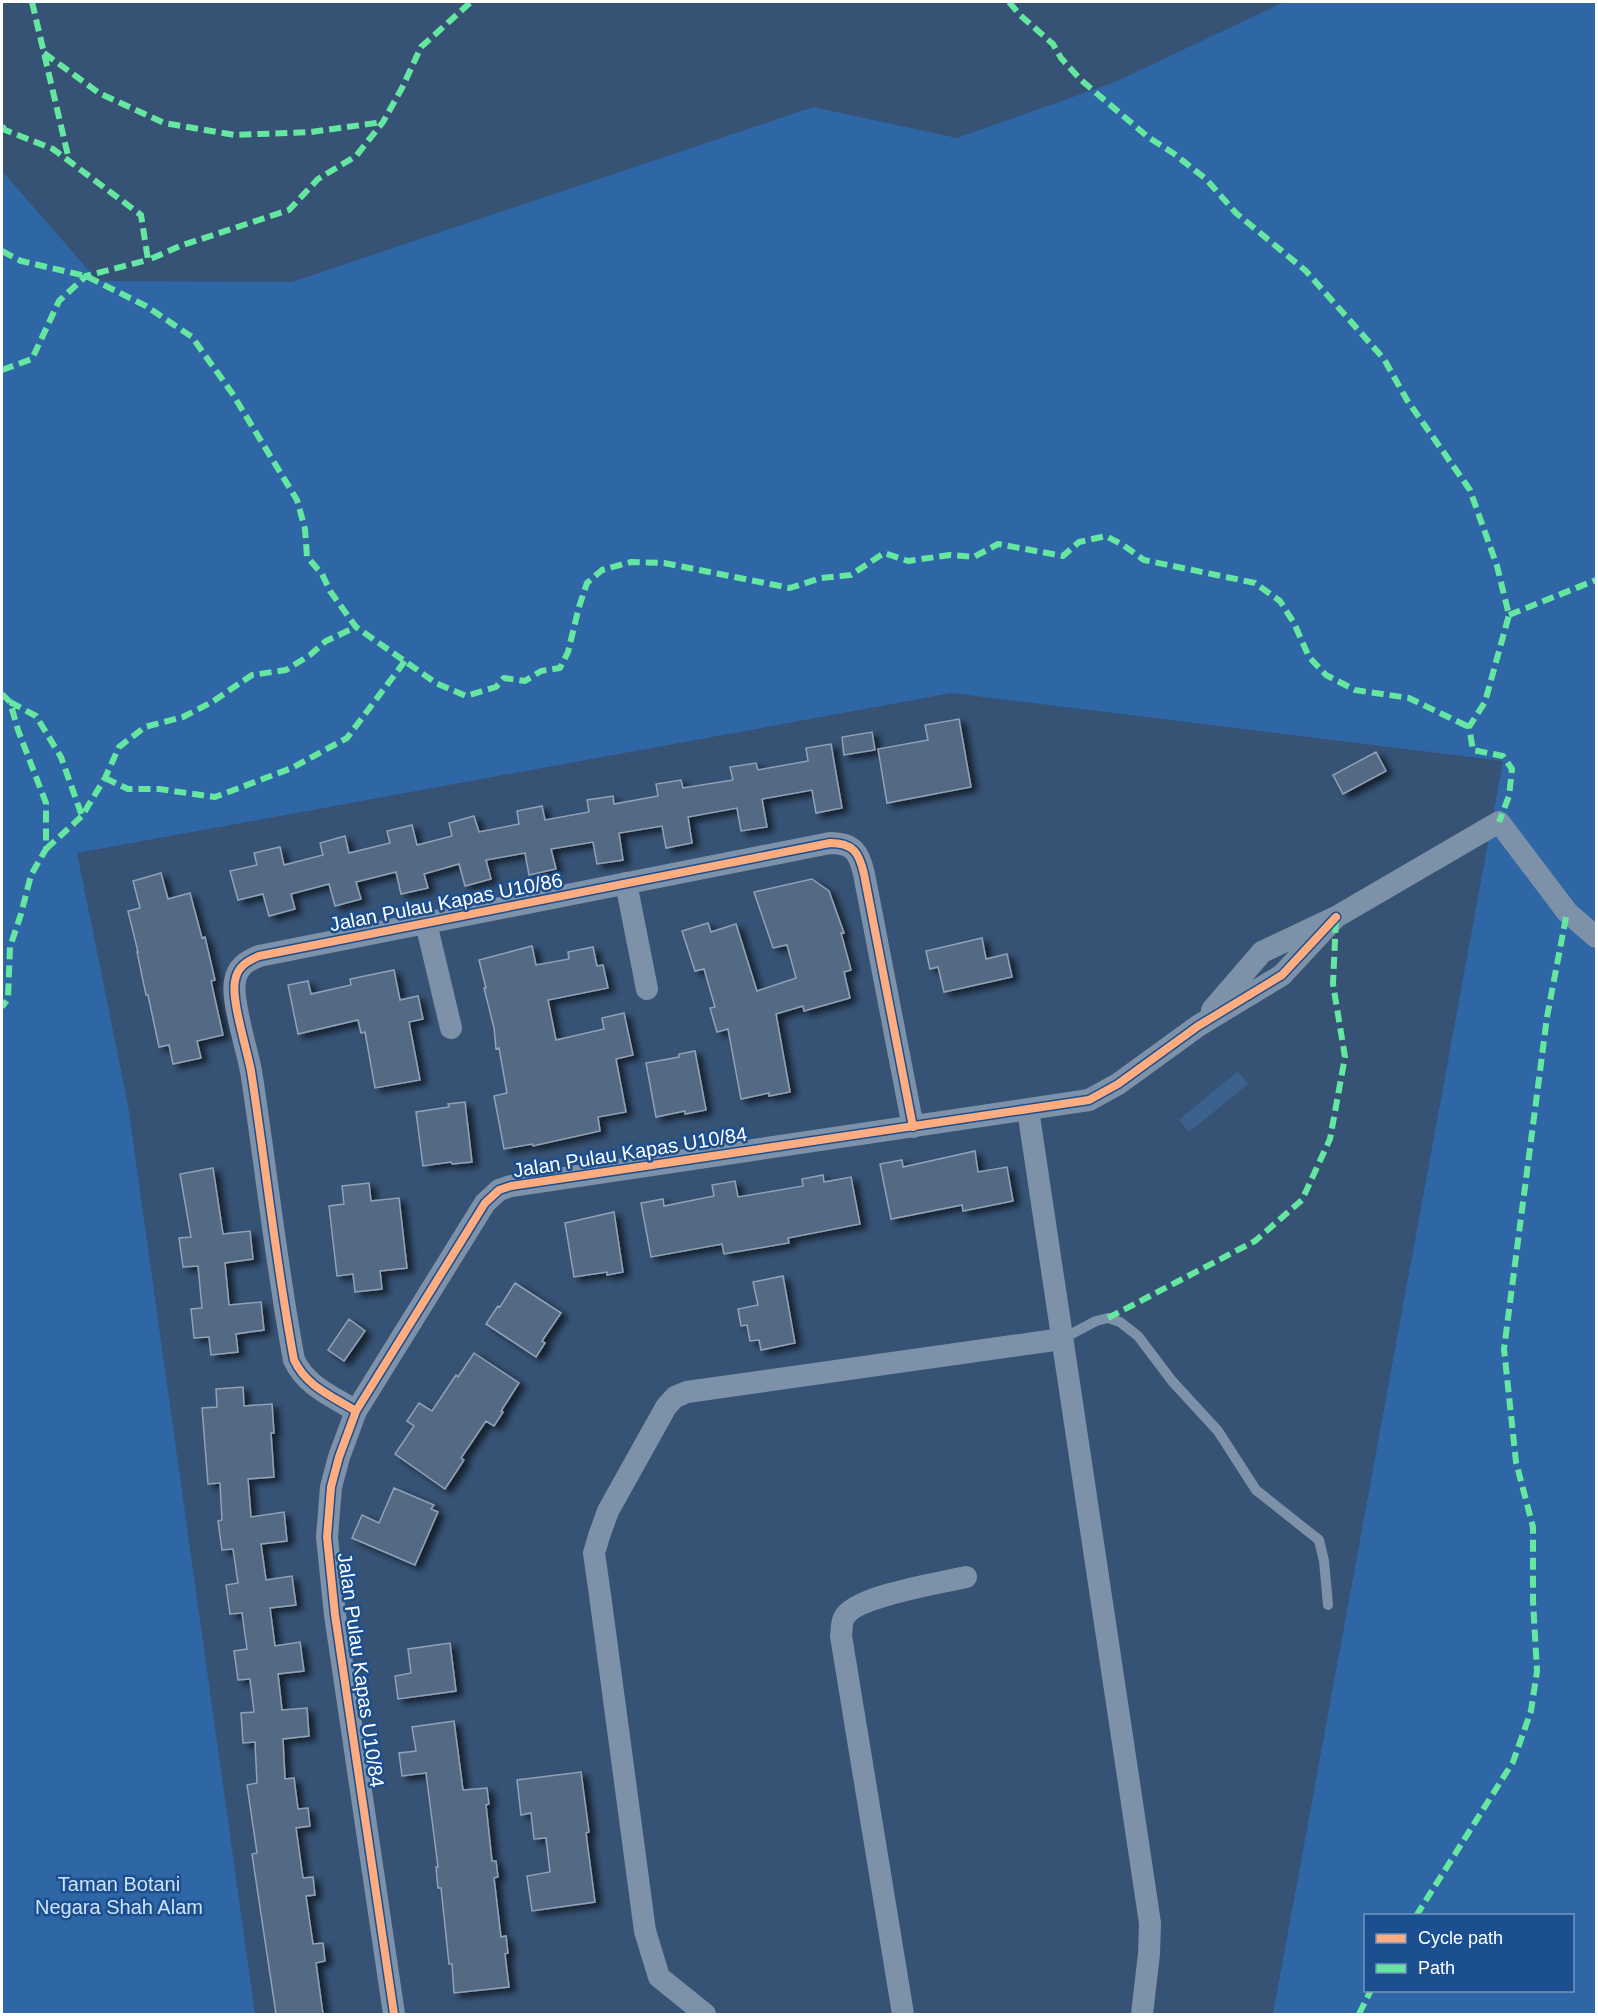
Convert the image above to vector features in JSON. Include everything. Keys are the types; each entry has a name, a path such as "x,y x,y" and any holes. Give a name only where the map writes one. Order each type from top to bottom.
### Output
{"street":[{"path":"1198,1026 1262,952 1336,917 1499,822 1567,912 1596,937"},
{"name":"Jalan Pulau Kapas U10/86","path":"356,1411 314,1385 301,1374 294,1360 252,1080 236,998 235,981 239,969 248,960 626,883 830,843 844,843 860,858 864,874 913,1127"},
{"path":"626,883 647,989"},
{"path":"1198,1026 1282,975 1336,917"},
{"path":"426,923 451,1028"},
{"name":"Jalan Pulau Kapas U10/84","path":"394,2014 335,1615 327,1537 331,1486 356,1411 485,1203 499,1190 511,1186 1089,1100 1118,1084 1198,1026"},
{"path":"1028,1110 1150,1923 1142,2014"},
{"path":"705,2014 659,1977 645,1931 595,1568 594,1553 608,1511 666,1407 675,1397 687,1392 1062,1339"},
{"path":"903,2014 841,1636 843,1618 854,1606 875,1598 966,1577"}],"lane":[{"path":"1062,1339 1108,1318 1120,1322 1138,1336 1172,1381 1218,1431 1256,1490 1319,1540 1324,1560 1329,1605"}],"green space":[{"name":"Taman Botani Negara Shah Alam","path":"1284,2 1596,2 1596,2014 1273,2014 1503,761 952,693 77,853 128,1105 255,2014 2,2014 2,171 98,281 292,282 813,107 957,138 1115,82"}],"shaded area":[{"path":"1238,1071 1248,1084 1189,1132 1179,1120"}],"building":[{"path":"959,719 971,787 887,803 878,749 928,740 925,725"},
{"path":"872,732 875,750 844,755 842,737"},
{"path":"831,744 842,808 816,813 812,790 762,799 767,827 741,831 737,808 688,817 692,843 666,848 662,826 619,833 623,860 597,864 593,842 551,849 556,869 529,875 525,853 486,860 491,879 465,886 459,864 424,874 428,888 401,894 396,872 356,882 361,899 335,906 329,884 291,894 295,909 269,916 263,894 238,900 230,871 257,865 254,853 280,847 284,865 323,855 320,843 345,836 349,853 390,843 387,831 412,825 417,845 452,836 449,823 474,816 479,832 519,824 517,811 542,806 545,820 589,812 587,800 613,796 614,804 658,796 656,784 681,780 683,788 733,780 730,767 756,763 758,770 808,761 806,748"},
{"path":"1376,752 1386,771 1343,794 1333,775"},
{"path":"161,873 168,899 190,893 202,938 205,937 215,980 211,981 223,1035 197,1041 201,1058 173,1064 169,1045 159,1047 128,911 140,908 133,881"},
{"path":"812,879 829,891 844,933 841,933 851,970 844,972 850,998 804,1011 803,1006 776,1014 790,1092 769,1096 769,1093 741,1099 728,1029 717,1032 710,1008 715,1007 704,969 695,971 682,931 708,923 711,932 736,924 757,991 796,978 787,945 773,948 754,892"},
{"path":"982,938 986,959 1007,954 1012,977 944,992 938,967 930,969 926,951"},
{"path":"532,946 536,965 569,959 568,952 593,947 597,966 603,965 608,988 548,1000 556,1040 604,1029 602,1018 624,1013 633,1055 616,1059 626,1112 598,1117 600,1131 533,1146 532,1144 504,1149 494,1096 507,1093 479,960"},
{"path":"394,970 400,1000 418,996 423,1019 409,1022 420,1080 375,1088 365,1032 361,1033 358,1020 298,1034 288,985 308,981 311,994 351,985 350,979"},
{"path":"695,1051 706,1110 685,1114 685,1111 656,1117 646,1063 679,1057 679,1054"},
{"path":"465,1102 472,1162 423,1166 416,1112"},
{"path":"975,1151 978,1172 1007,1167 1013,1201 963,1211 962,1205 891,1219 880,1164 902,1160 903,1167"},
{"path":"213,1168 223,1234 250,1231 253,1259 225,1263 229,1305 261,1302 264,1330 236,1334 238,1352 211,1355 209,1337 194,1338 191,1309 202,1308 198,1266 183,1267 179,1238 191,1237 180,1174"},
{"path":"823,1175 824,1182 851,1177 860,1224 788,1238 789,1243 724,1254 722,1244 651,1257 641,1203 663,1199 664,1206 714,1196 712,1185 735,1181 738,1197 803,1186 802,1179"},
{"path":"369,1183 371,1201 399,1198 407,1268 380,1271 382,1289 355,1292 353,1274 337,1276 329,1206 344,1204 342,1186"},
{"path":"614,1212 623,1272 574,1277 565,1223"},
{"path":"783,1276 795,1343 761,1350 759,1340 750,1341 747,1325 741,1326 738,1309 758,1305 753,1282"},
{"path":"515,1283 561,1313 542,1341 545,1343 536,1357 486,1324"},
{"path":"349,1319 365,1331 344,1361 328,1350"},
{"path":"474,1353 519,1383 494,1426 486,1421 461,1458 464,1460 445,1489 395,1454 414,1426 407,1421 419,1403 432,1411"},
{"path":"243,1387 244,1406 272,1404 274,1477 248,1479 251,1517 284,1512 287,1541 261,1544 266,1580 292,1576 296,1605 270,1608 275,1646 300,1642 304,1671 278,1674 282,1710 307,1708 309,1736 283,1739 285,1779 294,1778 298,1809 308,1808 310,1826 296,1828 303,1878 313,1877 315,1895 306,1896 313,1944 323,1943 325,1961 316,1963 323,2014 276,2014 252,1854 257,1853 247,1785 257,1783 255,1742 243,1743 241,1713 254,1712 250,1679 238,1680 234,1651 247,1649 242,1613 230,1614 226,1585 238,1583 233,1549 222,1550 218,1521 222,1520 220,1483 208,1484 202,1408 217,1407 216,1389"},
{"path":"394,1488 434,1505 431,1509 438,1512 415,1565 352,1538 362,1515 379,1523"},
{"path":"450,1643 456,1691 398,1699 395,1676 411,1673 408,1649"},
{"path":"454,1721 463,1790 487,1788 489,1804 486,1805 492,1861 496,1861 498,1877 494,1878 501,1937 506,1936 508,1953 505,1954 509,1987 454,1993 441,1888 438,1888 436,1867 438,1867 426,1773 402,1776 399,1753 416,1751 412,1727"},
{"path":"581,1772 595,1902 532,1911 527,1876 550,1872 546,1838 534,1839 531,1813 521,1815 517,1780"}],"marked path":[{"path":"32,2 69,160"},
{"path":"2,126 5,130 53,149 141,215 148,260 180,246 289,210 318,179 356,156 383,122 421,47 471,2"},
{"path":"1009,2 1020,15 1053,44 1061,58 1081,80 1148,137 1206,179 1236,213 1306,271 1384,359 1407,400 1470,490 1497,566 1509,615 1485,702 1469,727 1473,750 1503,756 1512,769 1509,796 1499,822"},
{"path":"44,53 99,93 164,123 235,135 311,132 383,122"},
{"path":"2,251 21,261 86,276 146,306 192,337 232,393 297,500 305,529 307,557 322,574 330,591 356,627 436,683 466,696 496,687 504,678 525,681 541,671 560,668 568,652 587,583 602,570 631,562 664,563 790,588 821,578 851,575 884,553 908,561 950,555 974,557 998,544 1063,556 1079,542 1106,536 1144,560 1255,583 1280,601 1294,623 1309,657 1326,675 1355,690 1409,698 1469,727"},
{"path":"2,370 32,359 59,301 86,276 148,260"},
{"path":"1509,615 1596,580"},
{"path":"46,849 82,816 105,778 119,747 145,727 183,717 212,702 252,675 286,670 310,655 326,641 356,627"},
{"path":"105,778 128,789 159,789 215,797 292,768 347,738 405,661"},
{"path":"2,694 10,702 18,730 46,803 46,849 31,875 10,947 8,999 2,1007"},
{"path":"10,702 36,716 61,757 82,816"},
{"path":"1417,1914 1513,1762 1531,1711 1537,1671 1533,1601 1533,1527 1516,1462 1504,1349 1547,1017 1567,912"},
{"path":"1108,1318 1255,1241 1302,1200 1330,1139 1345,1057 1333,984 1336,917"},
{"path":"1359,2014 1370,1992"}],"cycle path":[{"path":"356,1411 313,1384 294,1360 251,1071 235,1000 235,981 238,972 247,962 259,956 838,843 854,850 864,874 913,1127"},
{"path":"394,2014 335,1615 327,1537 331,1487 356,1411 485,1203 499,1190 511,1186 1089,1100 1118,1084 1198,1026 1282,975 1336,917"}]}
